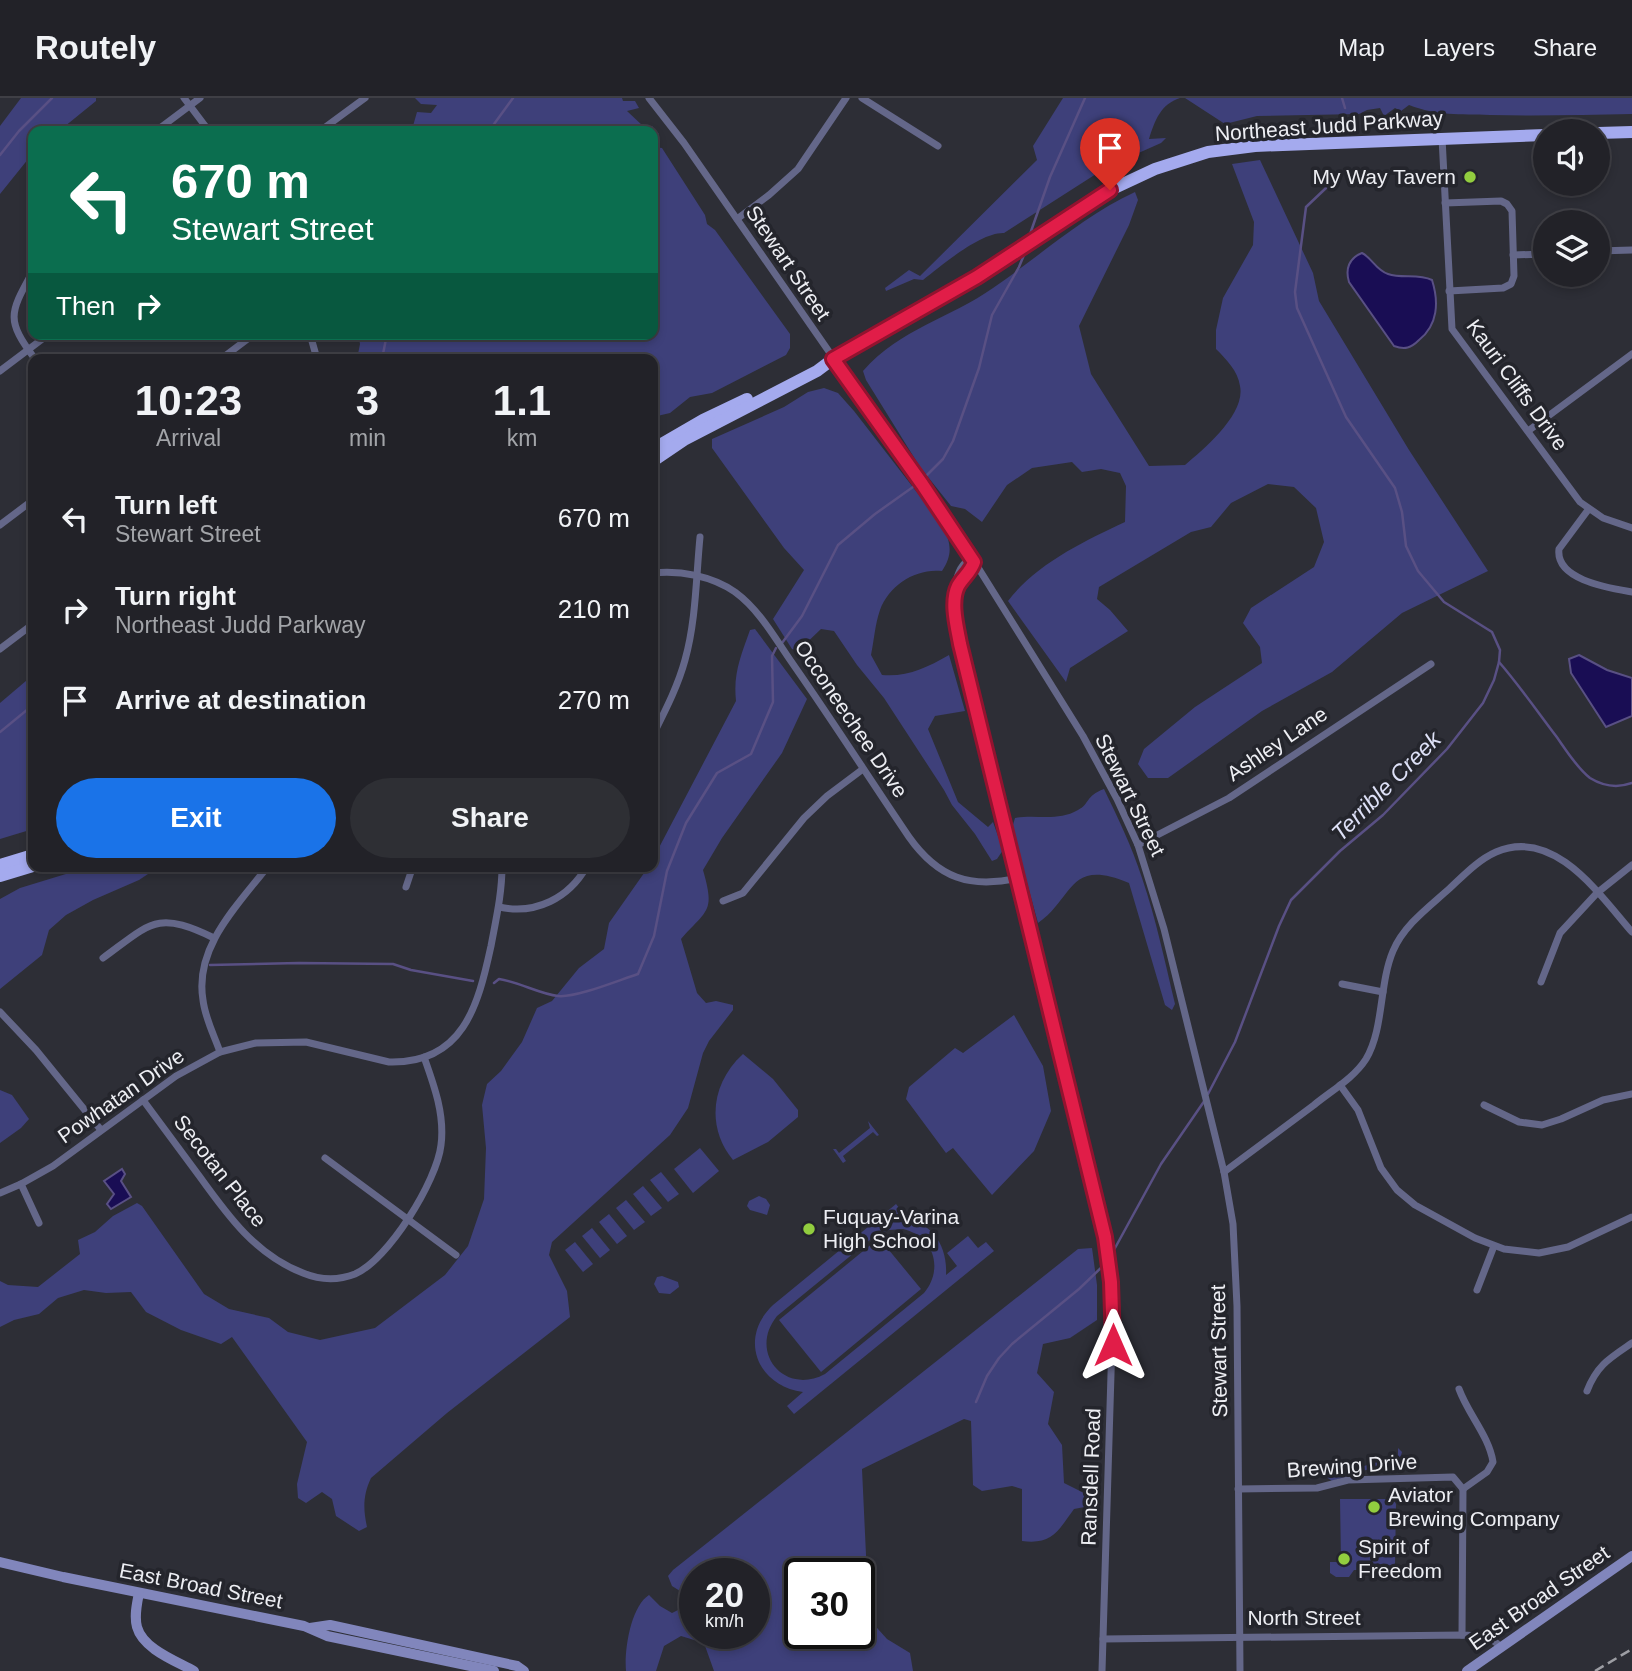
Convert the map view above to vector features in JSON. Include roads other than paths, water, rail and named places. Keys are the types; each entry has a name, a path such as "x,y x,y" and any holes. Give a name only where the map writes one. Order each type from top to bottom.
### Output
{"highway":[{"path":"1610,133 1632,132"},
{"name":"Northeast Judd Parkway","path":"658,458 684,440 817,371 833,359 977,277 1110,190 1154,169 1208,152 1255,146 1533,135"},
{"name":"Northeast Judd Parkway","path":"658,446 703,420 813,365 833,359"},
{"path":"0,865 28,857"},
{"path":"0,876 28,868"}],"main road":[{"name":"East Broad Street","path":"1467,1671 1632,1556"},
{"name":"East Broad Street","path":"0,1562 310,1628 327,1636 494,1671"},
{"path":"139,1593 136,1620 142,1637 160,1652 194,1671"},
{"name":"East Broad Street","path":"310,1628 330,1625 517,1665 524,1671"}],"street":[{"path":"184,98 205,126"},
{"path":"163,126 200,98"},
{"path":"327,126 365,98"},
{"name":"Stewart Street","path":"649,98 684,143 974,562 1088,746 1138,845 1164,929 1224,1172 1235,1241 1240,1671"},
{"path":"737,219 798,169 846,98"},
{"path":"862,98 938,146"},
{"name":"Kauri Cliffs Drive","path":"1442,138 1452,329 1573,494 1588,510 1632,528"},
{"path":"1445,203 1489,201 1507,204 1511,211 1514,280 1507,287 1449,291"},
{"path":"1610,251 1632,250"},
{"path":"1513,255 1533,254"},
{"path":"28,281 16,305 14,321 16,333 31,354"},
{"path":"0,371 41,340"},
{"path":"228,354 246,340"},
{"path":"1528,431 1632,354"},
{"path":"0,525 28,504"},
{"path":"1588,510 1559,549 1562,566 1579,577 1632,592"},
{"path":"658,725 685,661 695,596 700,537"},
{"name":"Ransdell Road","path":"974,562 971,571 957,588 956,616 960,644 1099,1210 1111,1282 1113,1345 1102,1671"},
{"name":"Occoneechee Drive","path":"658,573 680,572 728,588 756,612 914,845 936,867 960,879 977,883 1018,878"},
{"path":"0,649 28,628"},
{"name":"Ashley Lane","path":"1138,845 1246,787 1431,664"},
{"path":"723,901 743,892 804,818 827,796 863,769"},
{"path":"1224,1172 1340,1085 1367,1058 1374,1038 1392,953 1404,933 1469,871 1495,852 1520,847 1547,851 1574,868 1632,932"},
{"path":"1541,982 1560,933 1597,893 1632,865"},
{"path":"220,1052 202,997 202,972 214,938 264,872"},
{"path":"406,887 411,872"},
{"name":"Powhatan Drive","path":"0,1193 53,1166 176,1076 220,1052 256,1044 306,1042 389,1062 424,1058 449,1043 467,1024 485,973 499,907 502,872"},
{"path":"499,907 526,909 557,899 576,883 583,872"},
{"path":"103,958 139,932 161,923 187,925 214,938"},
{"path":"1342,984 1383,992"},
{"path":"0,1012 101,1130"},
{"name":"Secotan Place","path":"143,1100 236,1226 259,1247 289,1268 324,1279 354,1274 379,1256 430,1182 442,1144 442,1124 424,1058"},
{"path":"1340,1085 1358,1110 1381,1168 1397,1191 1415,1205 1494,1246 1526,1252 1554,1251 1580,1242 1632,1217"},
{"path":"1484,1105 1519,1122 1542,1125 1603,1100 1632,1094"},
{"path":"326,1158 456,1255"},
{"path":"21,1184 39,1223"},
{"path":"1478,1290 1494,1246"},
{"path":"1587,1391 1593,1375 1604,1362 1632,1343"},
{"path":"1459,1389 1465,1406 1491,1447 1493,1462 1488,1472 1463,1489 1462,1635"},
{"name":"Brewing Drive","path":"1238,1489 1317,1488 1348,1480 1453,1477 1463,1489"},
{"name":"North Street","path":"1103,1639 1462,1635 1485,1637 1497,1642 1501,1648"}],"waterway":[{"path":"0,155 19,131 52,98"},
{"path":"493,126 513,98"},
{"path":"1029,237 1050,177 1085,98"},
{"name":"Terrible Creek","path":"1342,98 1345,108"},
{"name":"Terrible Creek","path":"1208,1094 1235,1042 1291,900 1340,851 1383,815 1447,749 1483,703 1499,662 1500,650 1492,632 1444,602 1418,571 1406,546 1402,512 1395,488 1346,417 1297,308 1295,292 1306,207 1345,170"},
{"path":"782,643 802,616 838,545 920,482 943,459 953,441 979,368 992,315 1026,250"},
{"path":"383,354 386,340"},
{"path":"494,983 499,979 551,995 566,996 638,974 654,936 667,871 686,823 717,773 751,754 773,702 772,656 776,648"},
{"path":"1499,662 1585,774 1605,784 1616,786 1632,783"},
{"path":"0,732 28,709"},
{"path":"210,965 393,964 411,970 473,981"},
{"name":"Terrible Creek","path":"1109,1259 1161,1164 1205,1100"},
{"name":"Terrible Creek","path":"976,1402 987,1376 1012,1344 1105,1264"}],"railway":[{"path":"1595,1671 1632,1649"}],"place":[{"name":"My Way Tavern","path":"1470,177"},
{"name":"Fuquay-Varina High School","path":"809,1229"},
{"name":"Aviator Brewing Company","path":"1374,1507"},
{"name":"Spirit of Freedom","path":"1344,1559"}]}
